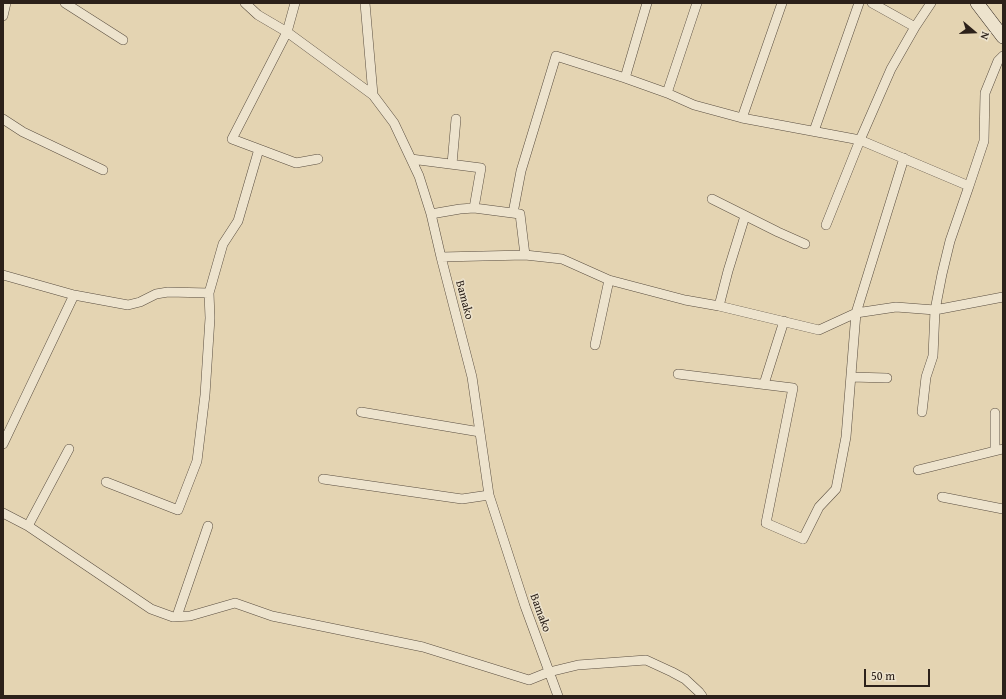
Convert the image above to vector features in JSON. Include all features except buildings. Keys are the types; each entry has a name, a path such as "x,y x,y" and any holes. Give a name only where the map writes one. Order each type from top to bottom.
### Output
{"street":[{"path":"3,16 6,3"},
{"path":"66,3 123,40"},
{"name":"Bamako","path":"245,3 258,15 287,32 373,95 394,123 419,176 431,214 440,257 472,377 489,495 525,606 558,696"},
{"path":"295,3 287,32 232,139 296,163 318,159"},
{"path":"365,3 373,95"},
{"path":"625,78 647,3"},
{"path":"667,93 697,3"},
{"path":"742,118 782,3"},
{"path":"814,131 859,3"},
{"path":"872,3 915,27"},
{"path":"826,226 860,140 891,69 915,27 931,3"},
{"path":"977,3 1003,37"},
{"path":"513,213 521,171 556,56 625,78 667,93 694,105 742,118 860,140 969,186"},
{"path":"922,412 926,378 933,356 935,310 950,241 984,141 984,93 998,61 1003,56"},
{"path":"3,119 23,132 103,170"},
{"path":"452,164 456,119"},
{"path":"106,482 178,510 197,461 205,395 210,318 209,293 223,244 238,221 259,149"},
{"path":"678,374 793,388 766,523 804,538 819,507 836,489 846,437 856,313 904,158"},
{"path":"411,159 481,168 474,208"},
{"path":"712,199 805,244"},
{"path":"431,214 474,208 520,214 525,255"},
{"path":"719,306 745,216"},
{"path":"440,257 525,255 562,259 609,280 685,300 719,306 819,330 856,313 896,307 935,310 1003,297"},
{"path":"3,275 74,295 128,305 140,302 156,294 168,292 209,293"},
{"path":"595,345 609,280"},
{"path":"3,444 74,295"},
{"path":"764,384 784,321"},
{"path":"851,377 887,378"},
{"path":"361,412 480,432"},
{"path":"918,470 999,450 995,413"},
{"path":"28,526 69,450"},
{"path":"323,480 462,499 489,495"},
{"path":"942,497 1003,509"},
{"path":"3,513 28,526 151,609 173,617 190,616 235,603 272,616 422,647 529,680 549,672 578,665 646,660 685,679 702,696"},
{"path":"177,616 208,526"}]}
